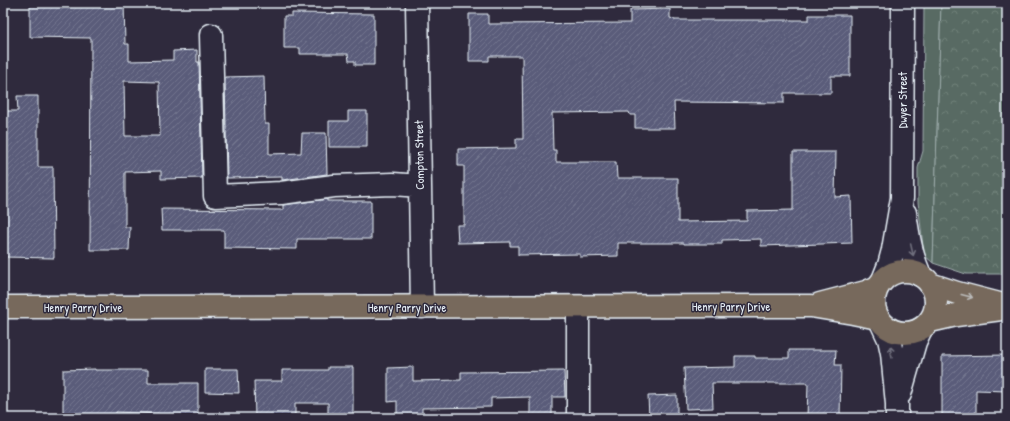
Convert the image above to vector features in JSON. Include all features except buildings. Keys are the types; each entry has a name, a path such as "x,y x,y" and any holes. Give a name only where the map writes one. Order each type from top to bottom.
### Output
{"main road":[{"path":"905,271 913,272 925,280 957,293 1007,307 956,315 925,325 911,333 901,333 891,330 880,321 875,311 874,303 875,295 881,283 890,275 905,271"},
{"path":"925,280 934,293 936,303 934,312 925,325"},
{"name":"Henry Parry Drive","path":"811,306 866,292 881,283"},
{"name":"Henry Parry Drive","path":"3,308 811,306 853,313 880,321"}],"street":[{"name":"Compton Street","path":"417,3 422,307"},
{"name":"Dwyer Street","path":"881,283 889,265 893,250 902,198 903,3"},
{"path":"211,35 215,196 282,193 334,186 393,184 420,186"},
{"name":"Dwyer Street","path":"902,198 911,250 915,262 925,280"},
{"path":"578,307 578,418"},
{"path":"880,321 889,339 892,353 897,411"},
{"path":"897,411 913,348 925,325"}],"green space":[{"path":"924,3 941,3 933,263 924,255 918,202 918,168 923,151"},
{"path":"941,3 1007,3 1007,274 966,274 933,263"}]}
